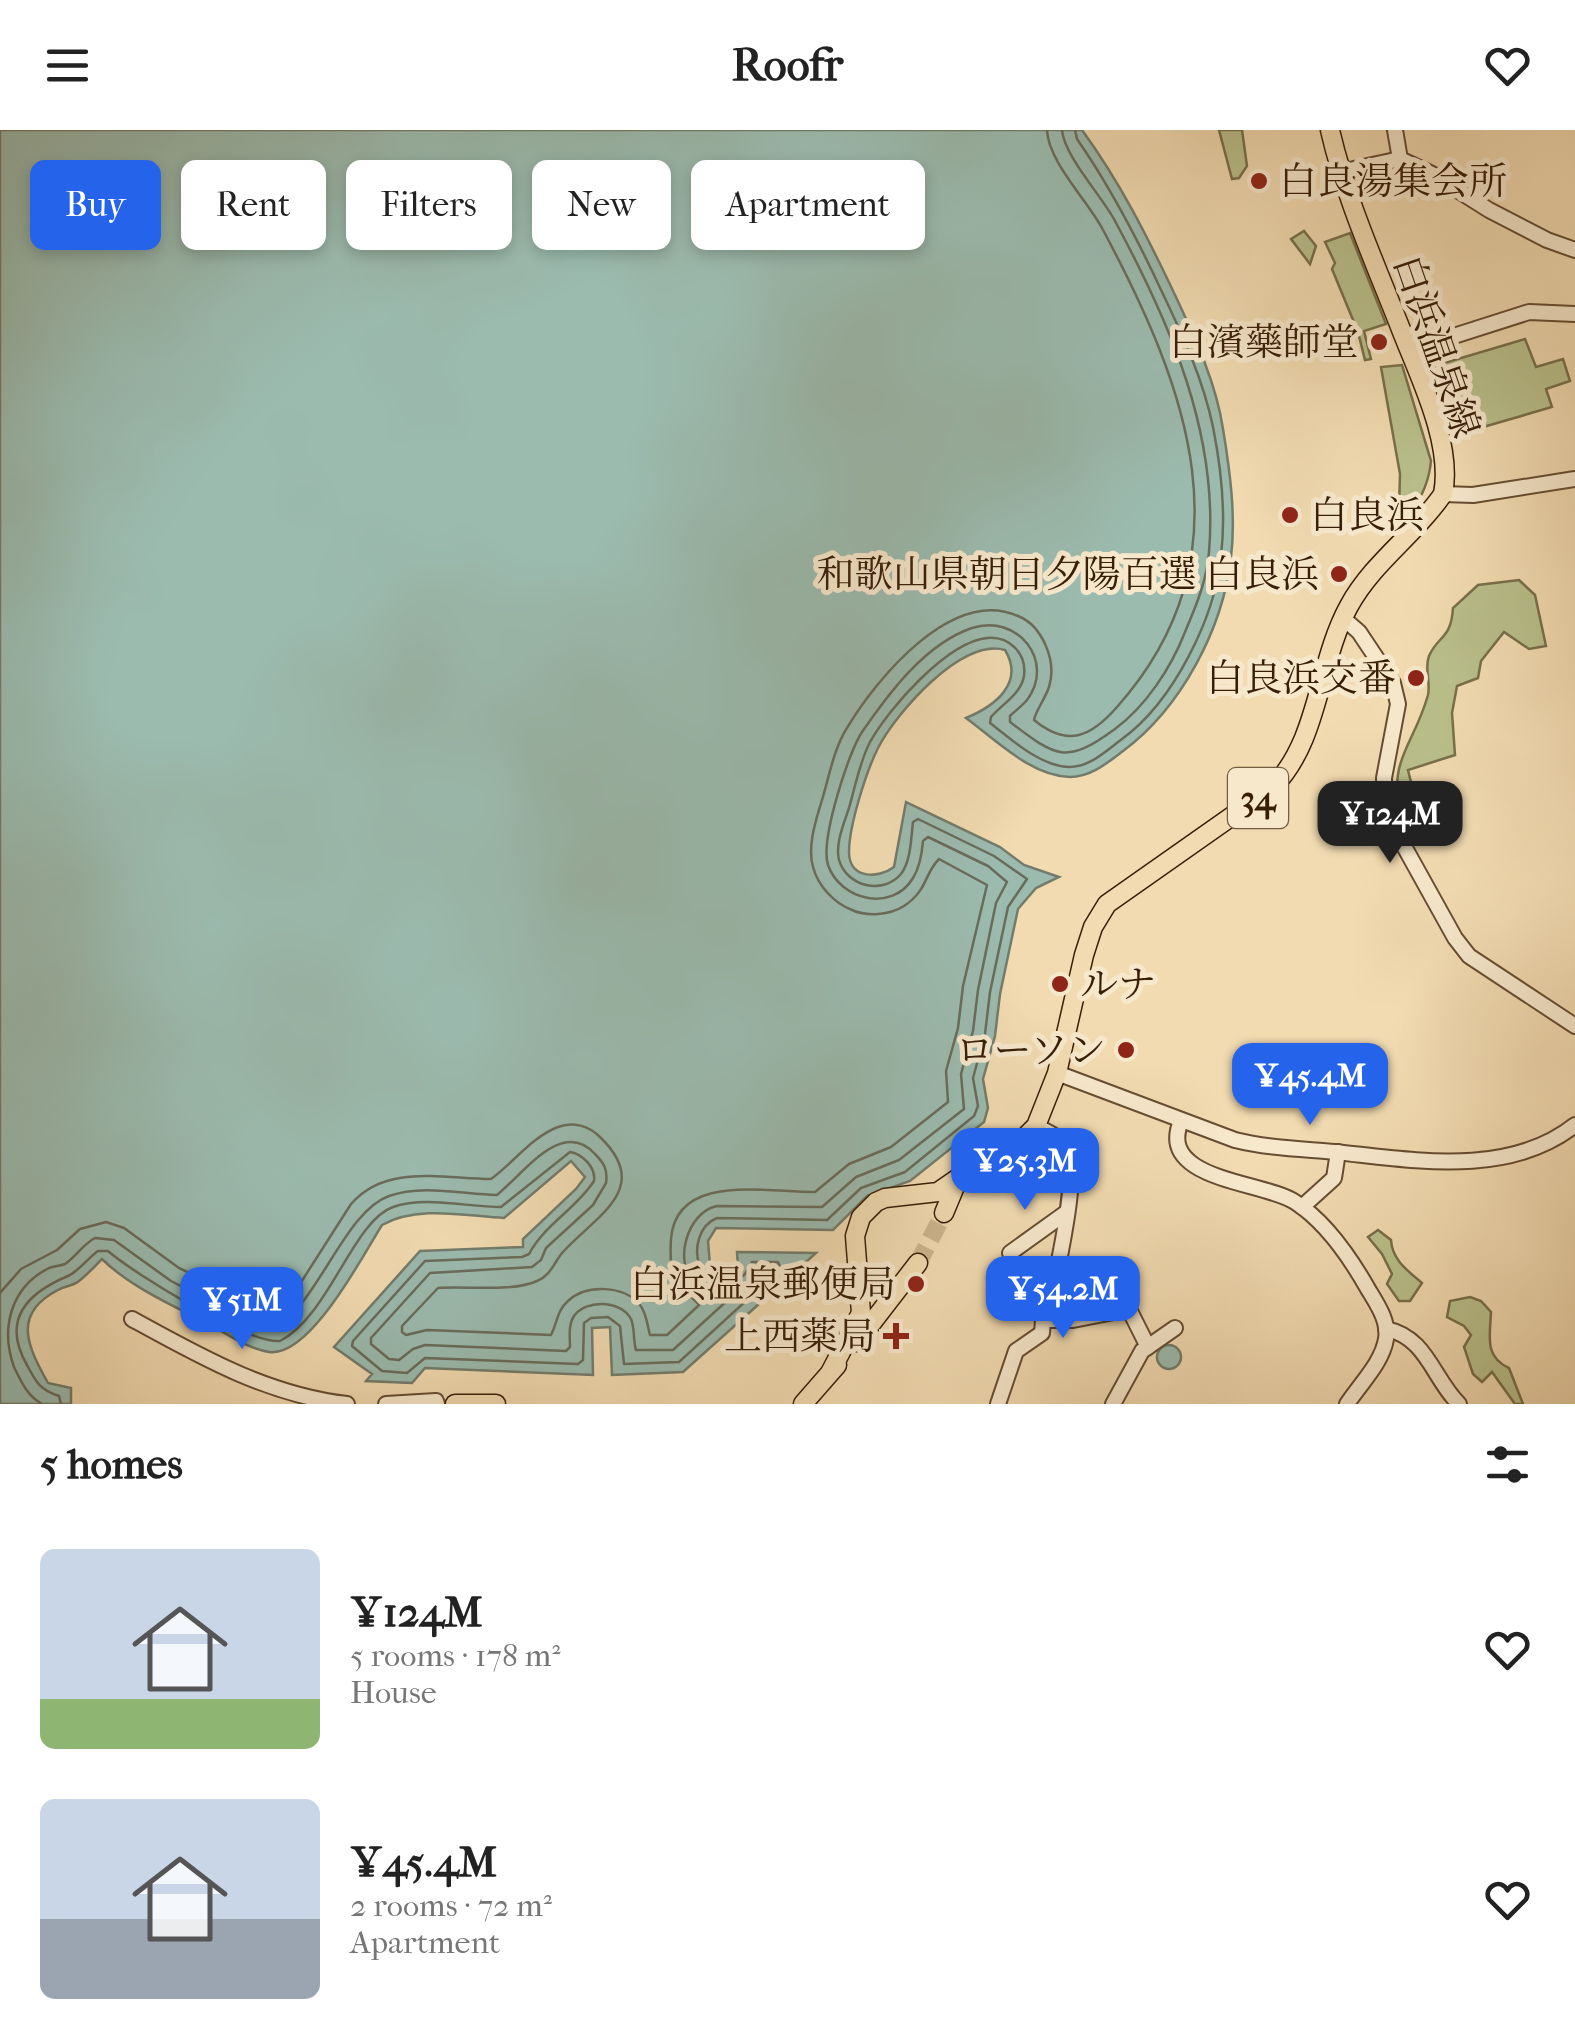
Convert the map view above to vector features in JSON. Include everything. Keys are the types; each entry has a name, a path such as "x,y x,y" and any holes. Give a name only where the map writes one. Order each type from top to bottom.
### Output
{"main road":[{"name":"白浜温泉線","path":"831,1371 861,1313 855,1236 861,1217 876,1202 938,1192 959,1176 1015,1147 1036,1126 1058,1073 1093,926 1108,904 1285,775 1307,730 1343,618 1371,573 1443,494 1444,470 1430,402 1340,172 1330,130"},
{"path":"944,1213 959,1176"},
{"name":"白浜温泉線","path":"804,1404 848,1355 918,1263"},
{"path":"454,1404 496,1404"}],"street":[{"path":"1395,130 1400,159"},
{"path":"1340,172 1400,159 1489,210 1575,250"},
{"path":"1410,350 1506,317 1530,312 1575,314"},
{"path":"1443,494 1473,495 1575,479"},
{"path":"1343,618 1359,632 1393,683 1398,704 1384,778 1385,812 1455,938 1470,956 1575,1026"},
{"path":"1058,1073 1248,1144 1404,1160 1500,1158 1559,1138 1575,1126"},
{"path":"1181,1121 1177,1132 1179,1150 1194,1166 1225,1179 1268,1189 1302,1206 1338,1245 1379,1307 1386,1329 1382,1351 1348,1404"},
{"path":"1036,1126 1068,1148 1067,1212 1058,1266"},
{"path":"1302,1206 1334,1178 1338,1152"},
{"path":"1010,1252 1067,1212"},
{"path":"998,1404 1016,1351 1042,1333 1043,1320 1073,1320 1129,1309 1148,1348"},
{"path":"132,1319 245,1378 300,1397 348,1404"},
{"path":"1113,1404 1148,1348 1174,1328"},
{"path":"1386,1329 1404,1336 1424,1352 1459,1404"},
{"path":"386,1404 426,1400 436,1404"}],"green space":[{"path":"1219,130 1242,130 1247,166 1239,178 1232,179"},
{"path":"1304,231 1316,246 1310,264 1291,239"},
{"path":"1350,233 1386,324 1364,331 1371,359 1365,360 1325,242"},
{"path":"1525,339 1536,367 1563,359 1570,381 1546,389 1552,407 1480,428 1476,414 1451,420 1434,366"},
{"path":"1402,365 1431,461 1424,489 1409,514 1399,508 1400,474 1381,367"},
{"path":"1519,580 1535,595 1546,646 1529,649 1504,632 1481,661 1478,678 1457,686 1452,713 1455,755 1408,770 1418,811 1403,823 1398,801 1399,769 1428,695 1429,656 1447,632 1453,608 1478,585"},
{"path":"1378,1230 1391,1240 1394,1253 1422,1283 1410,1301 1399,1301 1387,1284 1392,1274 1368,1237"},
{"path":"1470,1297 1481,1301 1491,1312 1492,1352 1509,1368 1523,1404 1515,1404 1492,1372 1482,1382 1473,1374 1464,1347 1471,1335 1447,1317 1450,1301"}],"water":[{"path":"0,130 1082,130 1109,169 1165,273 1210,377 1223,429 1232,493 1231,557 1209,639 1181,690 1144,733 1098,768 1070,777 1042,770 966,718 1004,692 1011,673 1005,650 988,649 951,666 915,698 878,748 850,841 850,861 859,872 873,875 894,867 906,802 1000,847 1024,865 1059,877 1036,888 1018,909 995,1036 983,1079 988,1108 984,1122 910,1181 867,1196 833,1230 716,1228 708,1241 710,1265 727,1270 738,1267 737,1252 816,1253 683,1372 612,1375 610,1327 592,1328 593,1375 425,1368 412,1383 366,1381 372,1374 334,1347 420,1251 523,1247 523,1239 585,1177 571,1161 504,1218 426,1213 382,1225 334,1302 301,1339 285,1349 269,1352 242,1343 123,1277 102,1259 77,1283 43,1299 29,1320 30,1344 41,1370 48,1383 71,1388 71,1404 0,1404"},
{"path":"1169,1345 1178,1348 1178,1366 1169,1369 1160,1366 1157,1357 1160,1348"}],"tunnel":[{"path":"918,1263 944,1213"}],"place":[{"name":"白良湯集会所","path":"1259,181"},
{"name":"白濱藥師堂","path":"1379,342"},
{"name":"白良浜","path":"1290,515"},
{"name":"和歌山県朝日夕陽百選 白良浜","path":"1339,574"},
{"name":"白良浜交番","path":"1416,678"},
{"name":"ルナ","path":"1060,984"},
{"name":"ローソン","path":"1126,1050"},
{"name":"白浜温泉郵便局","path":"916,1284"},
{"name":"上西薬局","path":"896,1336"}]}
